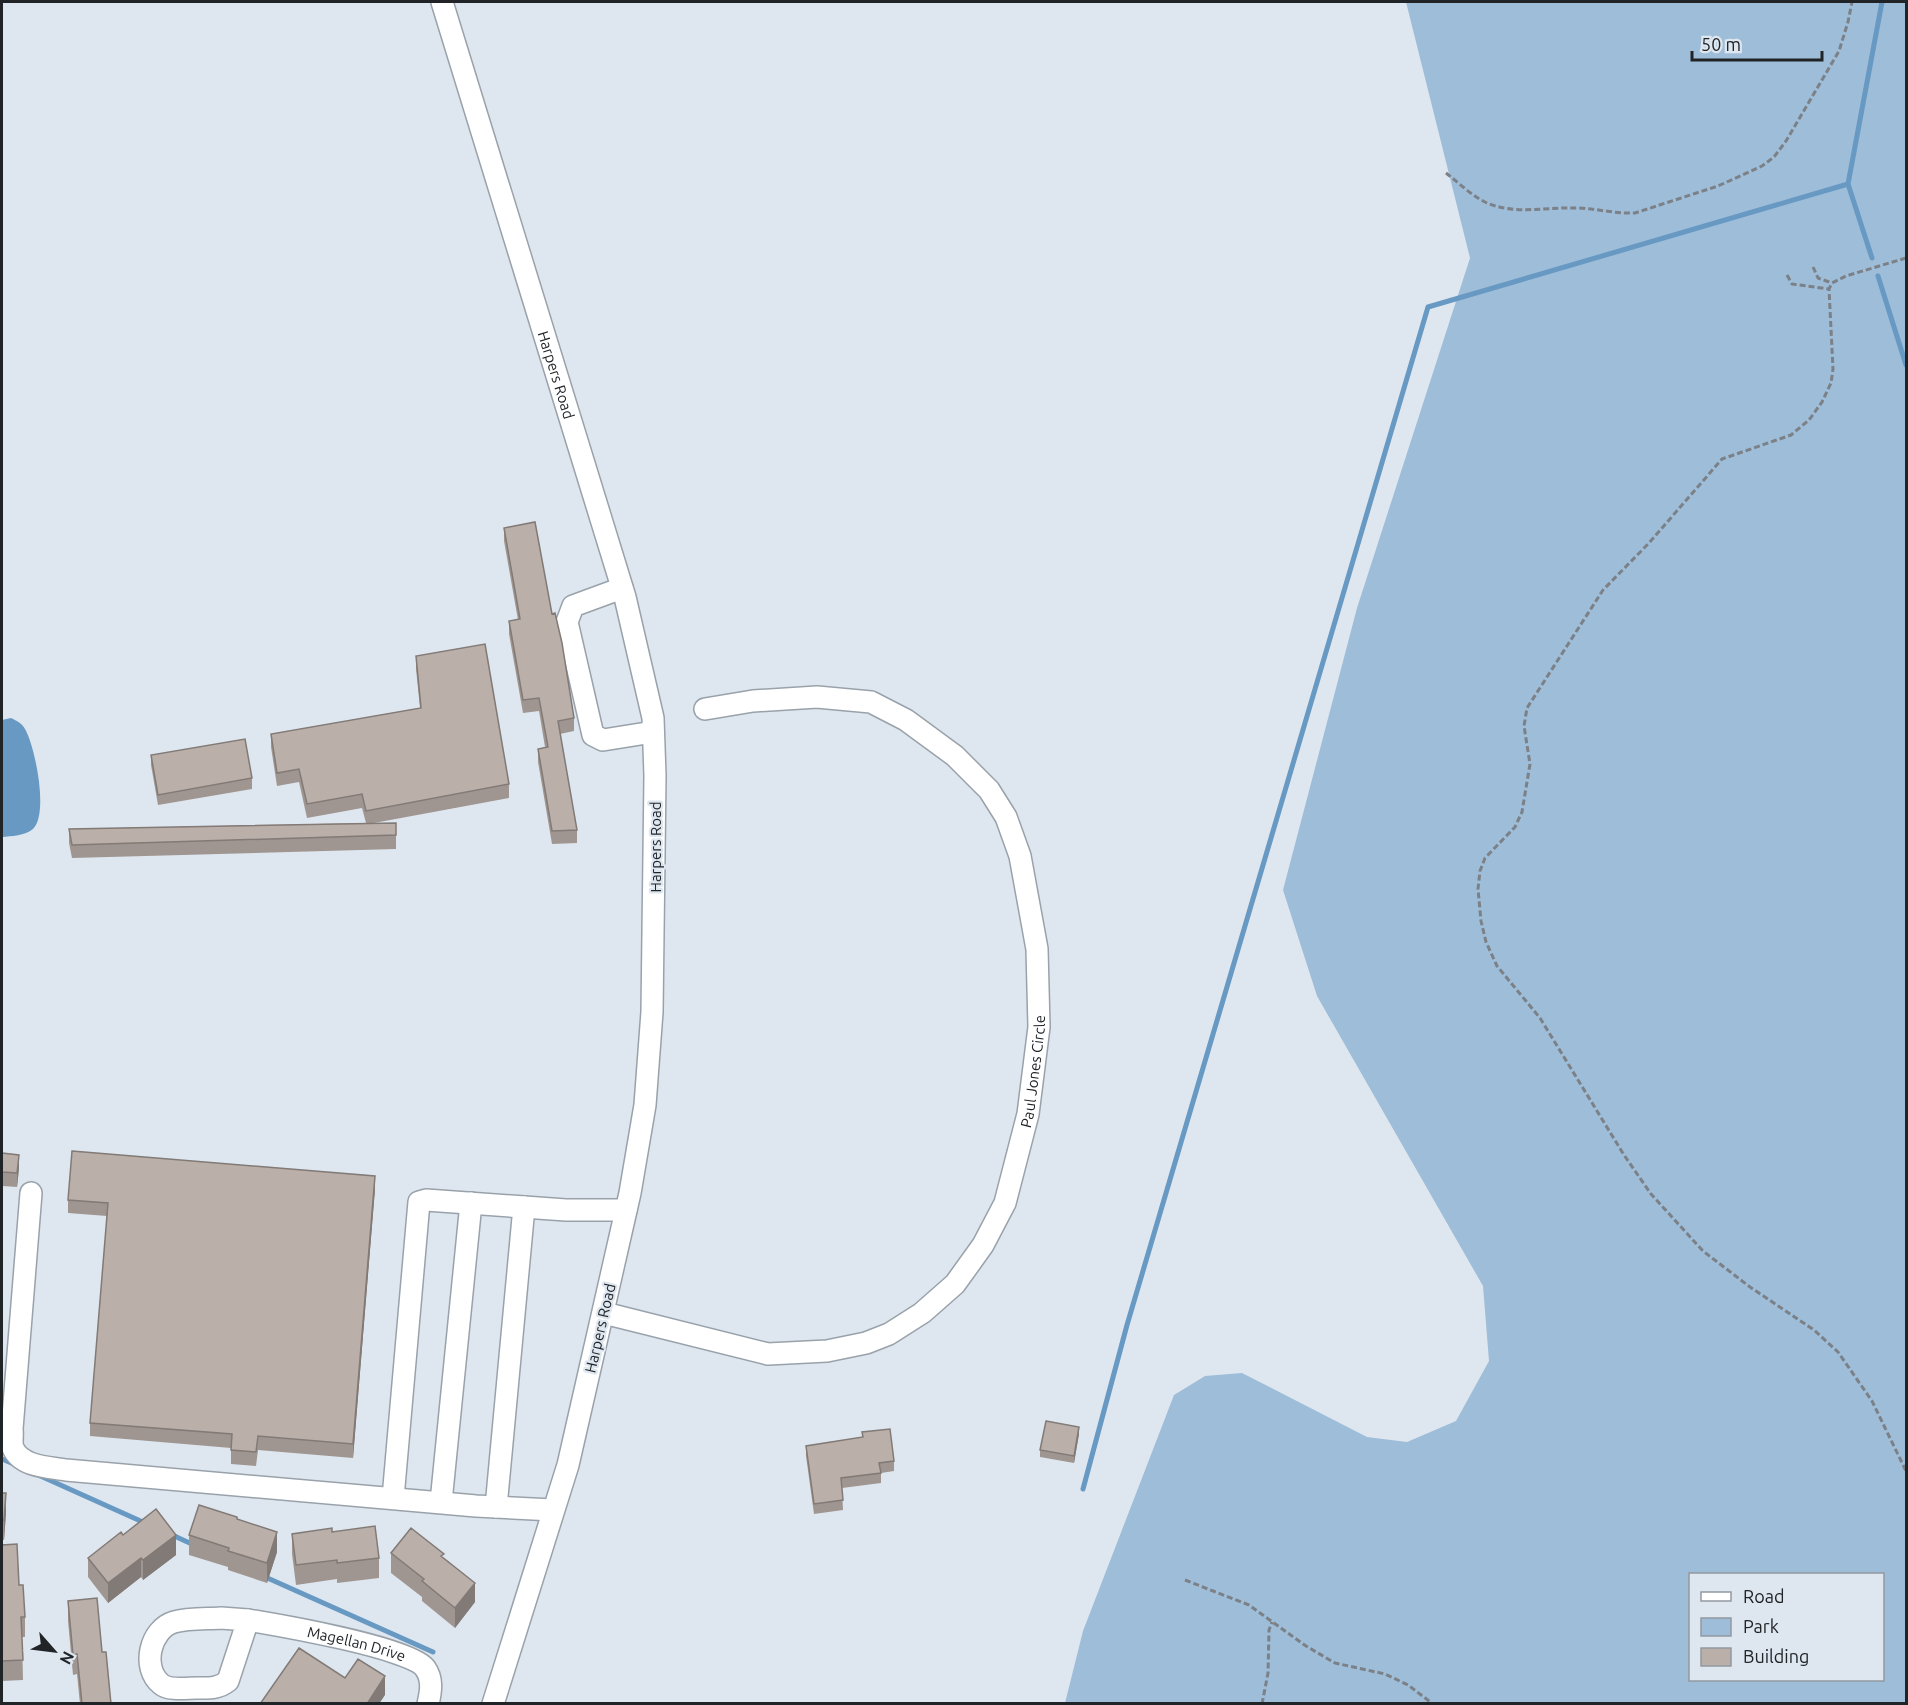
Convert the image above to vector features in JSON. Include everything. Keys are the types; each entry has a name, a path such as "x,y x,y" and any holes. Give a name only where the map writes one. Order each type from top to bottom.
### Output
{"street":[{"name":"Harpers Road","path":"442,2 622,588 653,718 655,787 652,1012 645,1105 604,1313 568,1465 494,1704"},
{"path":"622,588 573,606 567,622 593,735 603,740 653,732"},
{"name":"Paul Jones Circle","path":"604,1313 768,1354 826,1351 866,1343 889,1334 922,1313 955,1284 983,1245 1005,1203 1028,1114 1039,1027 1037,949 1020,856 1006,817 989,790 956,756 906,720 871,702 817,697 753,701 705,709"},
{"path":"31,1194 12,1429 13,1448 21,1459 28,1463 66,1470 553,1510"},
{"path":"393,1498 419,1202 426,1200 566,1210 626,1210"},
{"path":"441,1502 471,1203"},
{"path":"496,1507 524,1207"},
{"name":"Magellan Drive","path":"248,1620 228,1681 221,1687 213,1689 167,1688 159,1684 150,1661 155,1637 163,1628 174,1622 220,1618 248,1620 301,1628 416,1660 425,1667 430,1678 431,1689 428,1704"}],"path":[{"path":"1446,172 1486,203 1520,210 1578,208 1622,214 1635,213 1719,186 1762,166 1774,157 1786,141 1839,51 1852,2"},
{"path":"1906,258 1846,276 1832,283 1829,289 1833,369 1831,383 1822,402 1809,420 1791,435 1722,459 1649,543 1603,590 1527,708 1524,726 1530,764 1522,812 1515,827 1485,858 1480,871 1478,889 1485,942 1497,966 1540,1018 1624,1155 1651,1194 1703,1251 1750,1287 1814,1330 1838,1352 1872,1401 1906,1471"},
{"path":"1813,267 1818,278 1832,283"},
{"path":"1787,275 1792,285 1829,289"},
{"path":"1185,1580 1249,1605 1335,1663 1385,1674 1408,1685 1432,1704"},
{"path":"1262,1704 1268,1673 1269,1630 1272,1622"}],"green space":[{"path":"1406,2 1906,2 1906,1703 1065,1703 1083,1631 1174,1395 1205,1376 1242,1373 1367,1437 1407,1442 1456,1421 1489,1361 1483,1286 1317,996 1283,890 1357,608 1470,258"}],"shaded area":[{"path":"11,718 24,727 33,750 39,780 40,809 38,821 33,829 22,834 2,837 2,720"}],"building":[{"path":"535,522 552,614 555,613 562,643 574,718 558,721 577,830 552,831 538,749 548,747 539,698 523,700 509,621 520,619 504,528"},
{"path":"485,644 509,784 366,811 362,794 307,804 299,769 277,773 271,734 421,708 416,656"},
{"path":"245,739 252,778 158,795 151,755"},
{"path":"396,823 396,835 72,845 69,829"},
{"path":"72,1151 375,1176 353,1444 258,1436 256,1452 231,1450 232,1434 90,1423 108,1203 68,1200"},
{"path":"2,1153 19,1155 17,1173 2,1172"},
{"path":"1046,1421 1079,1427 1074,1456 1040,1450"},
{"path":"890,1429 894,1461 879,1463 881,1473 841,1478 843,1500 814,1504 806,1446 863,1437 862,1432"},
{"path":"2,1493 6,1493 4,1520 2,1520"},
{"path":"199,1505 277,1532 267,1563 228,1551 229,1548 189,1535"},
{"path":"156,1509 176,1535 108,1583 88,1558 121,1532 123,1535"},
{"path":"375,1526 379,1558 296,1565 292,1534 332,1528 332,1532"},
{"path":"411,1528 475,1583 455,1608 391,1553"},
{"path":"17,1544 19,1585 23,1585 25,1617 21,1617 23,1660 2,1661 2,1545"},
{"path":"97,1598 102,1652 106,1652 111,1704 82,1704 77,1654 73,1655 68,1601"},
{"path":"299,1648 345,1678 358,1659 385,1676 367,1704 260,1704"}],"waterway":[{"path":"1872,258 1848,184 1882,2"},
{"path":"1083,1489 1127,1325 1428,307 1848,184"},
{"path":"1878,276 1906,365"},
{"path":"2,1459 16,1465"},
{"path":"36,1474 145,1523"},
{"path":"170,1534 194,1545"},
{"path":"263,1576 433,1652"}]}
